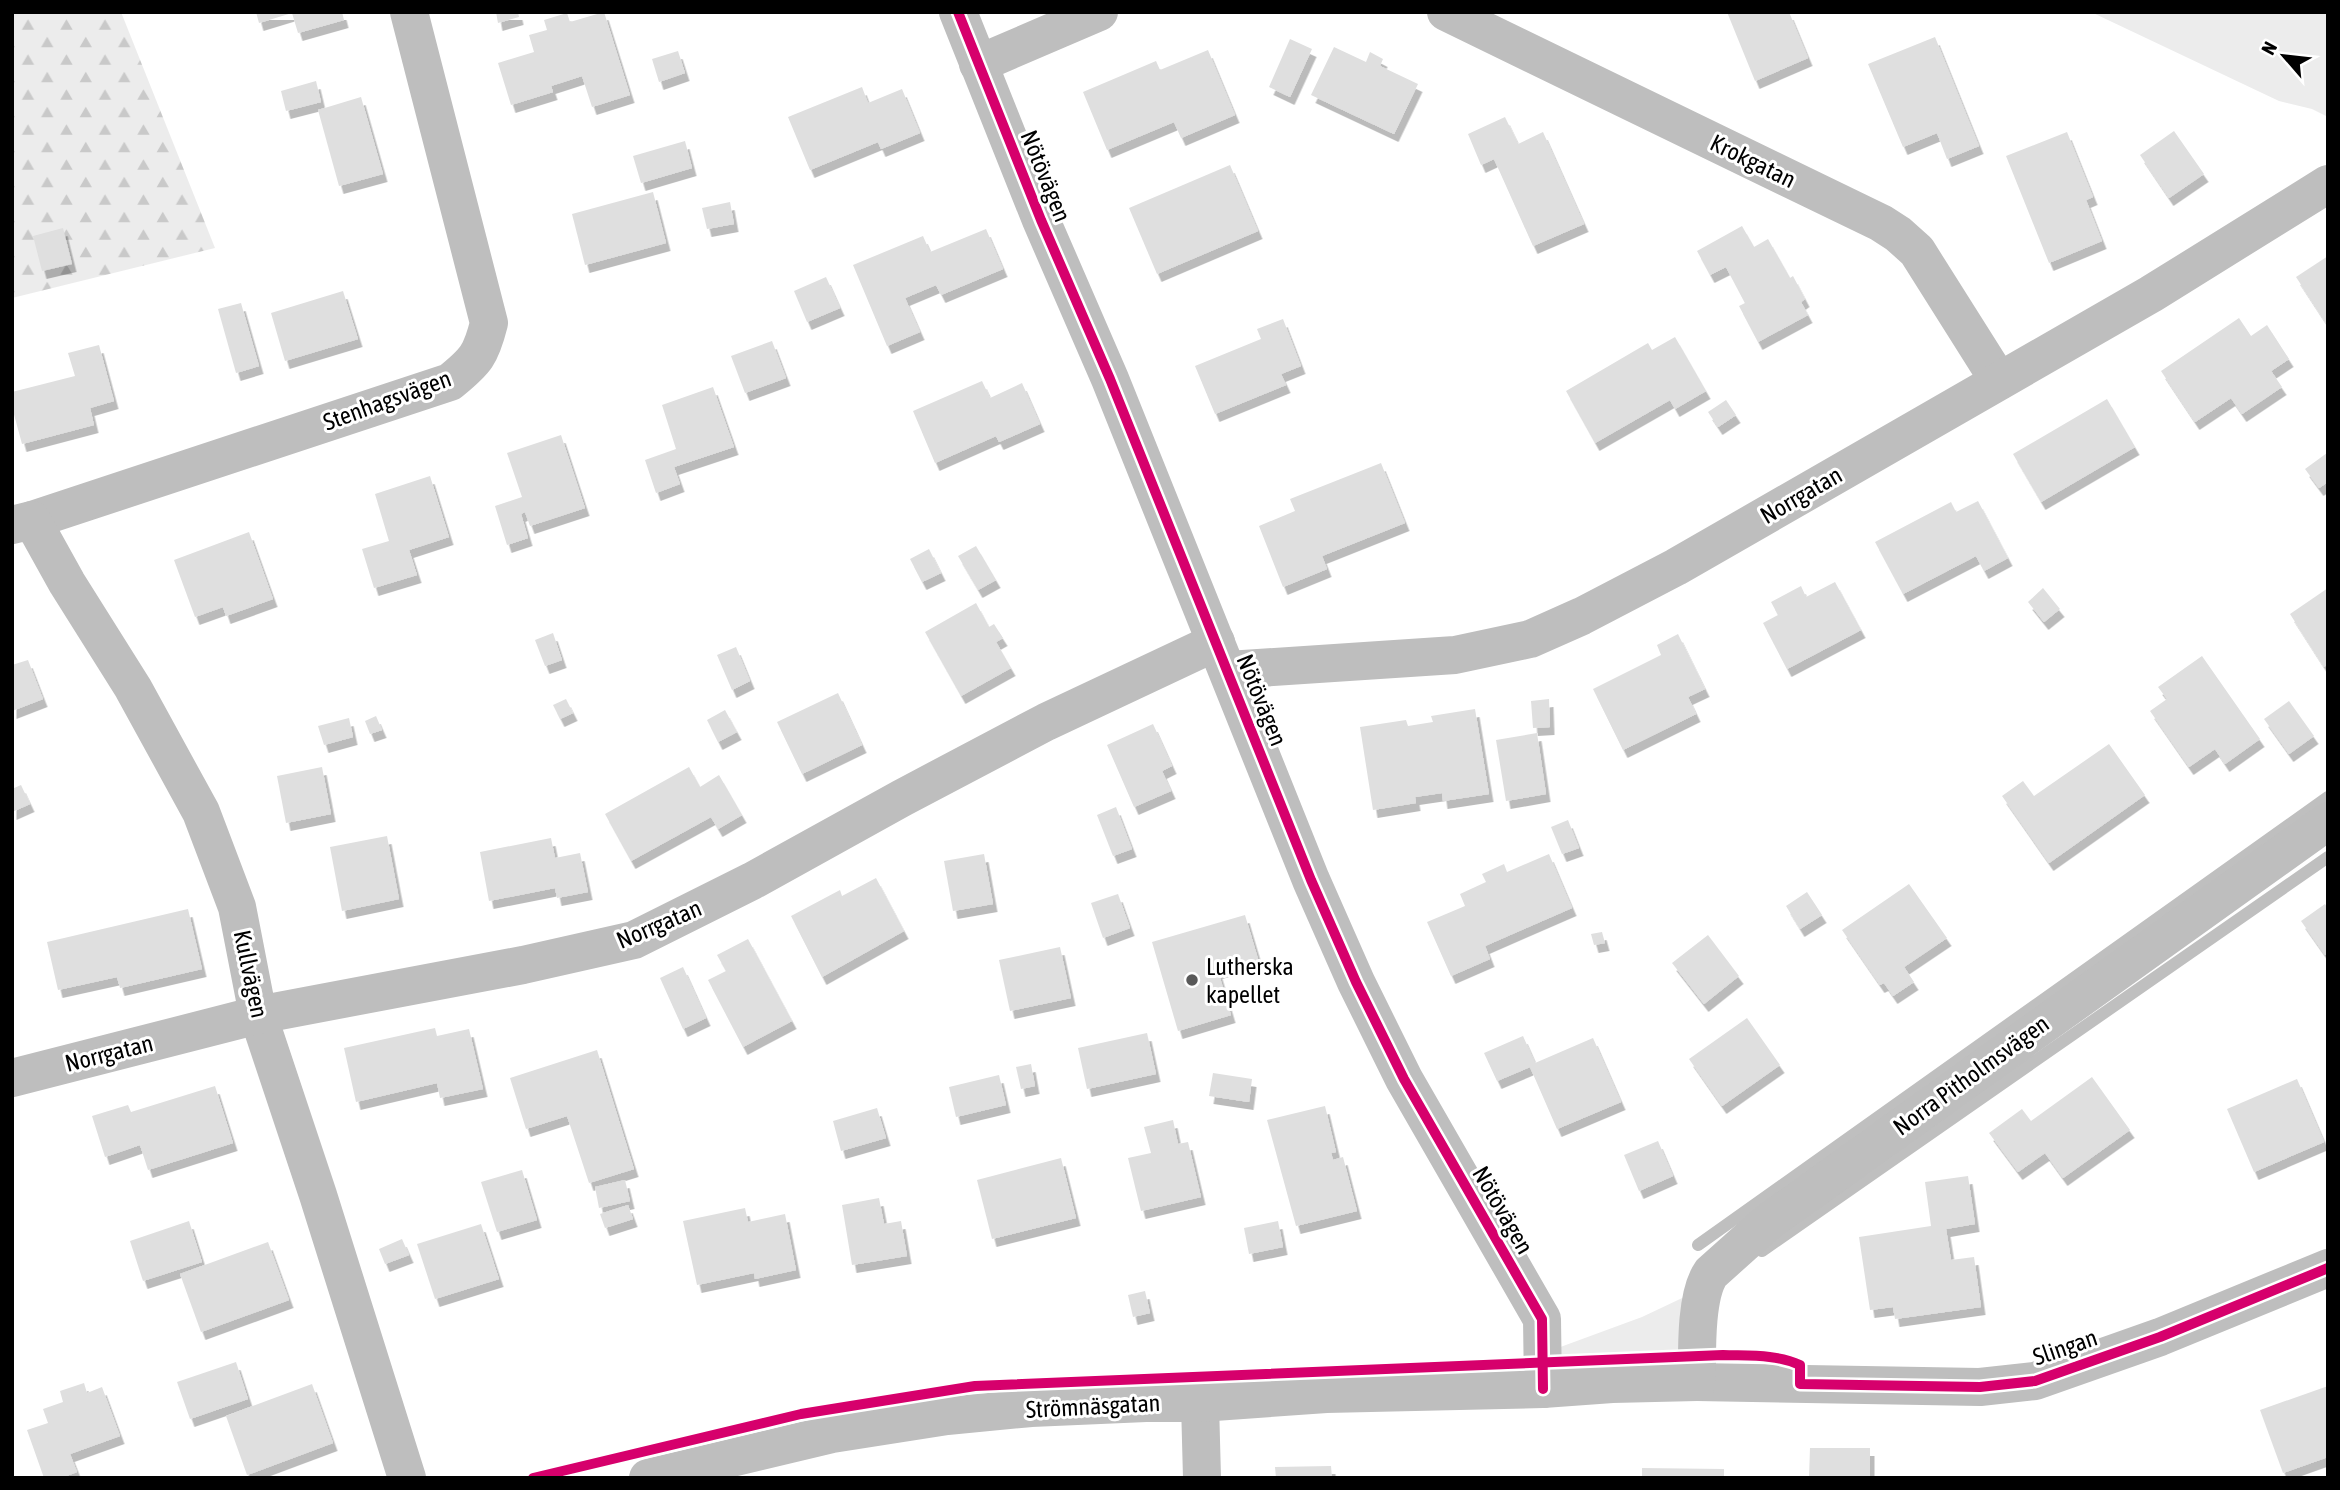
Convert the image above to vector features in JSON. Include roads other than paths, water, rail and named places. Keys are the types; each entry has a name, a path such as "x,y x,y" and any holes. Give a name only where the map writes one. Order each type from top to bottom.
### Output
{"street":[{"name":"Stenhagsvägen","path":"22,523 450,382 471,365 482,349 489,323 409,12"},
{"name":"Nötövägen","path":"958,12 1041,220 1110,379 1311,880 1356,982 1404,1079 1542,1319 1543,1389"},
{"path":"978,64 1098,12"},
{"name":"Krokgatan","path":"1446,12 1898,234 1917,251 1999,381"},
{"name":"Norrgatan","path":"12,1078 258,1015 523,965 634,940 752,881 1046,722 1222,656 1455,655 1530,639 1582,616 1676,567 2151,294 2328,184"},
{"name":"Kullvägen","path":"22,523 67,583 133,688 201,812 237,908 258,1015 407,1478"},
{"name":"Norra Pitholmsvägen","path":"1697,1382 1705,1282 1768,1222 2328,821"},
{"name":"Slingan","path":"1543,1389 1697,1382 1980,1387 2035,1381 2160,1337 2328,1268"},
{"name":"Strömnäsgatan","path":"649,1478 832,1434 947,1416 1031,1408 1200,1403 1326,1394 1543,1389"},
{"path":"1200,1403 1202,1478"}],"waterway":[{"path":"1698,1245 2328,797"},
{"path":"1762,1251 2328,857"}],"place":[{"name":"Lutherska kapellet","path":"1192,980"}]}
